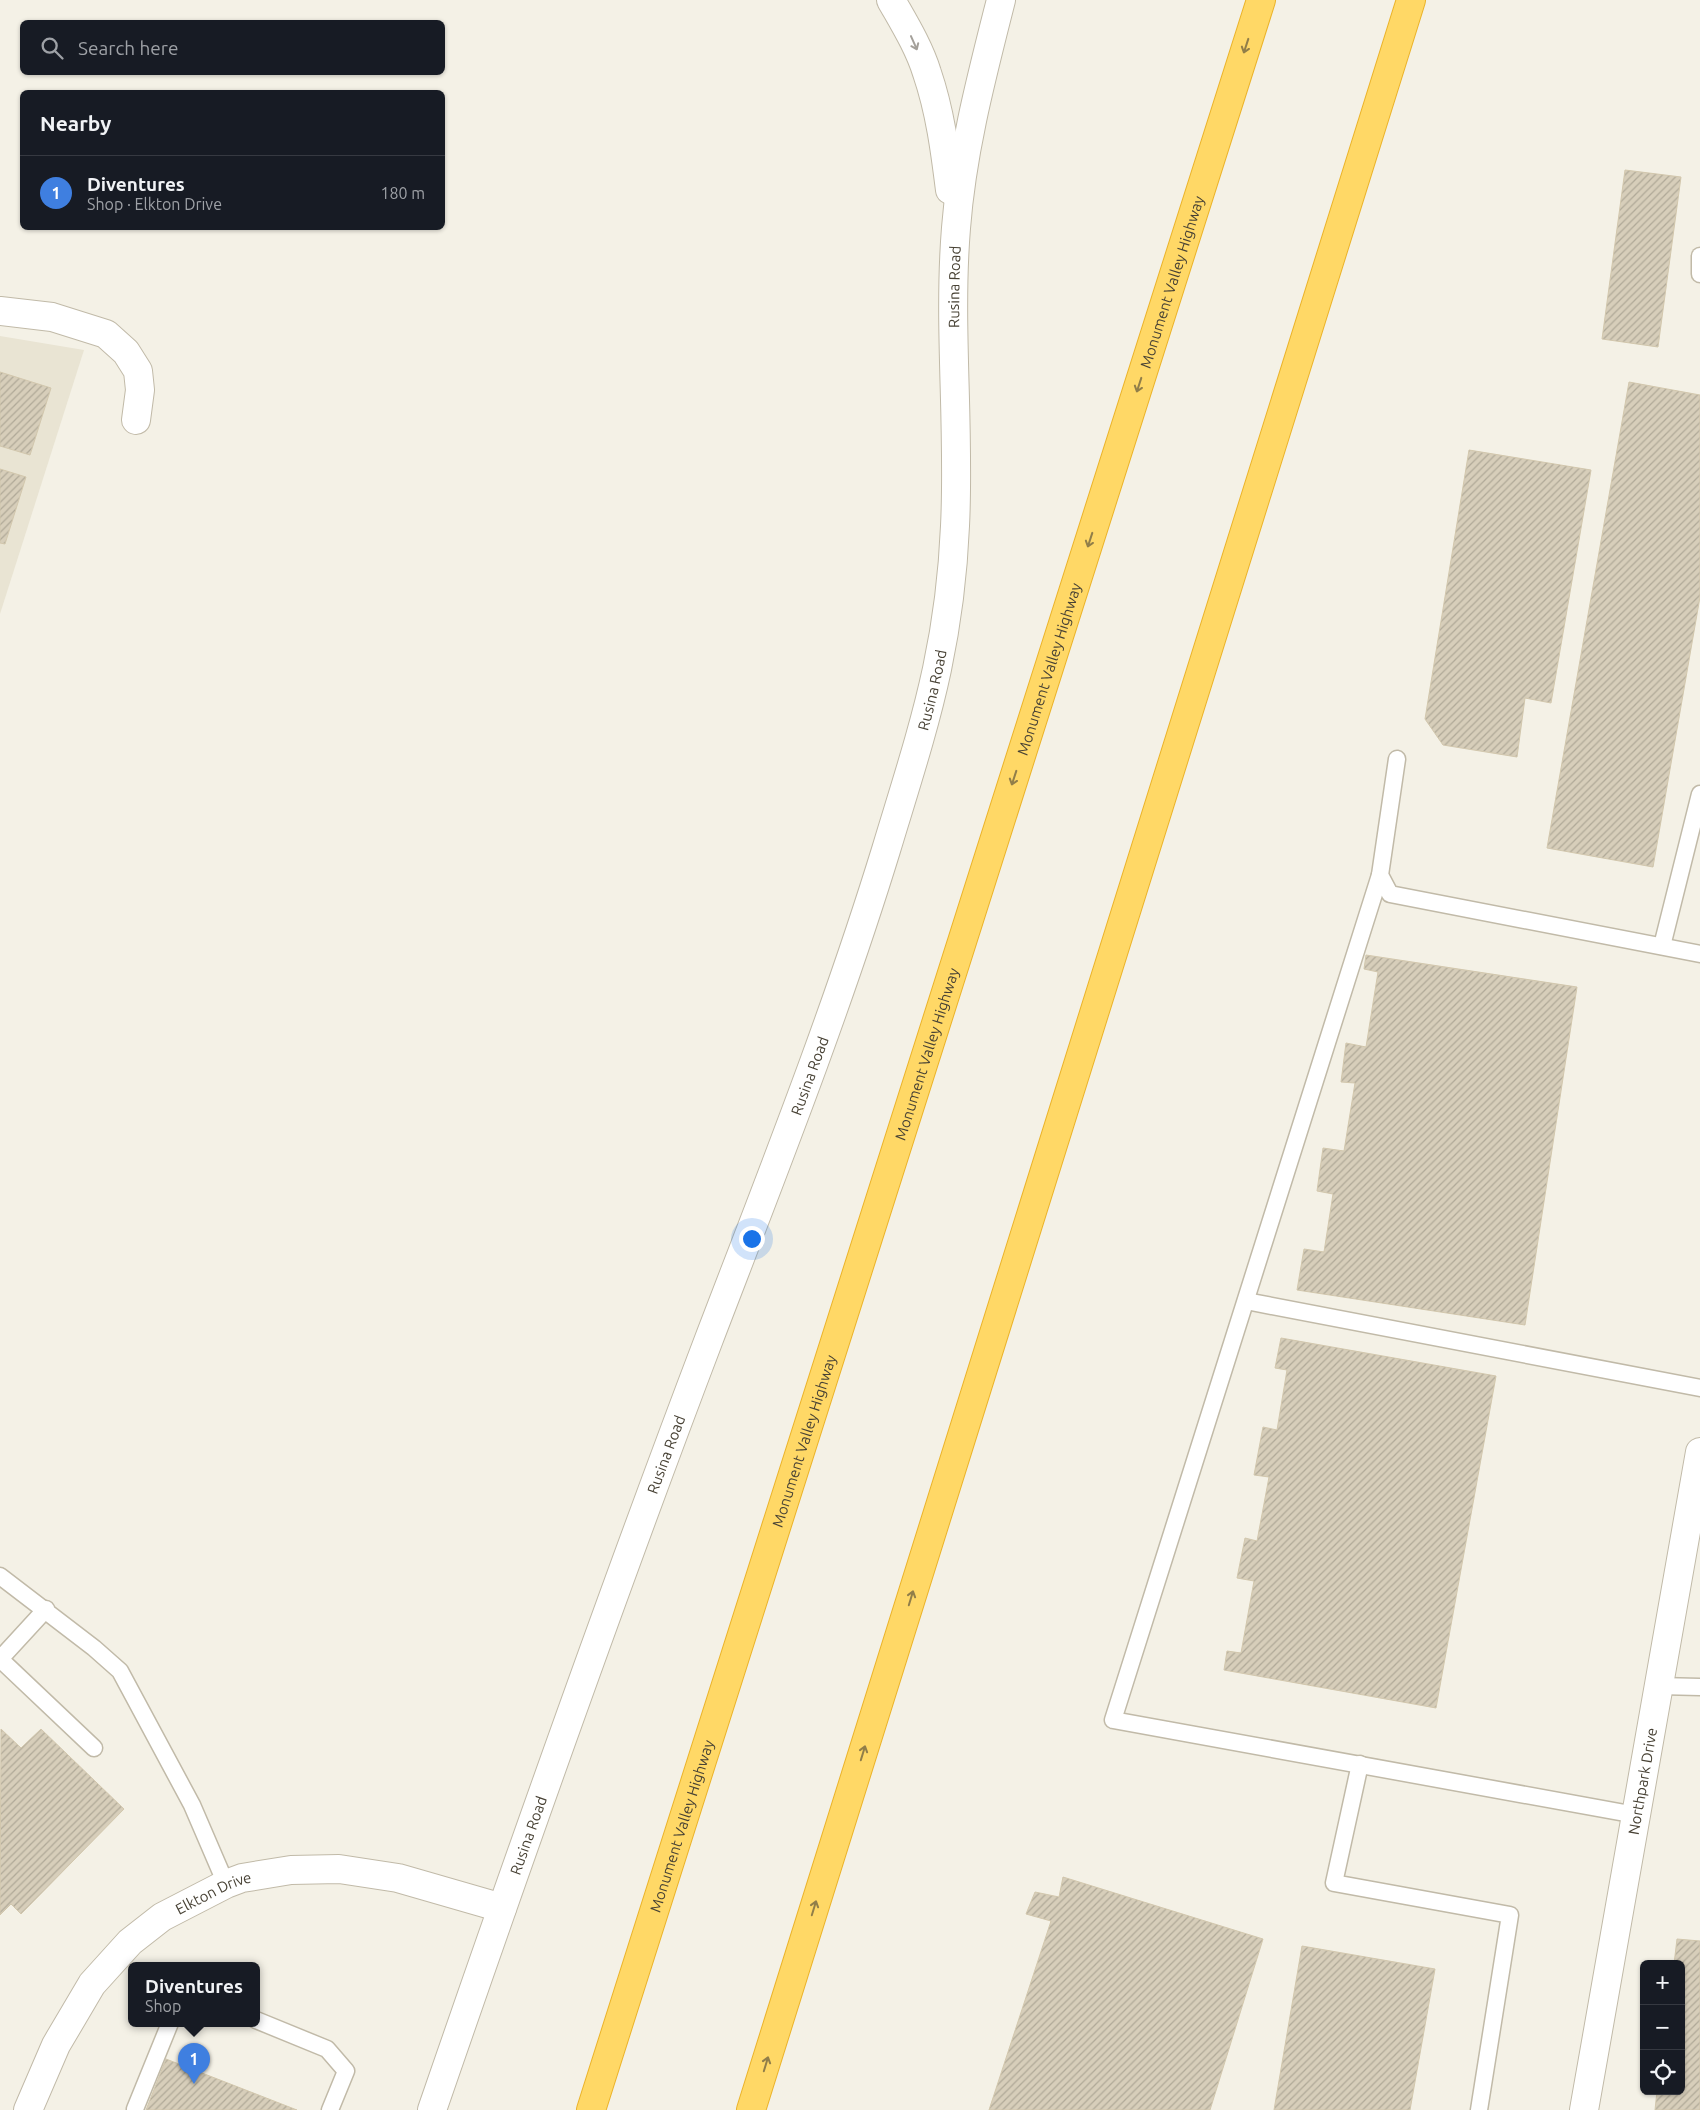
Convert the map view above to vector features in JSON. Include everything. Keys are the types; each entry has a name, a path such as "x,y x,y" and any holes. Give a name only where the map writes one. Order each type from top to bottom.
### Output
{"highway":[{"name":"Monument Valley Highway","path":"591,2110 1261,0"},
{"path":"751,2110 1411,0"}],"street":[{"path":"891,0 909,31 927,72 938,108 955,229"},
{"name":"Rusina Road","path":"432,2110 502,1908 677,1423 802,1096 867,912 918,743 937,668 950,592 955,523 953,314 955,229 963,163 970,126 1001,0"},
{"path":"0,310 52,317 106,334 126,352 138,371 140,390 136,420"},
{"name":"Northpark Drive","path":"1584,2110 1700,1452"},
{"name":"Elkton Drive","path":"28,2110 56,2045 99,1977 130,1942 162,1917 226,1884 242,1878 290,1870 338,1868 398,1878 502,1908"}],"lane":[{"path":"1700,256 1700,274"},
{"path":"1397,759 1380,875 1113,1720 1636,1814"},
{"path":"1662,946 1700,794"},
{"path":"1380,875 1390,894 1700,954"},
{"path":"1246,1301 1700,1388"},
{"path":"0,1576 46,1610 120,1671 192,1805 226,1884"},
{"path":"46,1610 0,1659 94,1748"},
{"path":"1659,1686 1700,1687"},
{"path":"1360,1764 1334,1883 1510,1915 1478,2110"},
{"path":"260,2022 326,2049 346,2071 330,2110"},
{"path":"135,2109 168,2027"}],"shaded area":[{"path":"0,336 84,350 0,614"}],"building":[{"path":"1625,170 1681,177 1658,347 1602,339"},
{"path":"0,372 51,388 30,455 0,446"},
{"path":"1629,382 1700,395 1700,597 1653,867 1547,848"},
{"path":"1469,450 1591,470 1551,703 1525,698 1517,757 1443,745 1425,719"},
{"path":"0,469 26,477 5,544 0,543"},
{"path":"1366,955 1577,987 1525,1325 1297,1290 1304,1249 1324,1252 1333,1194 1317,1191 1323,1148 1344,1151 1355,1083 1341,1082 1346,1043 1366,1047 1378,972 1364,969"},
{"path":"1281,1338 1496,1376 1436,1708 1224,1670 1227,1651 1241,1653 1254,1581 1237,1578 1245,1538 1257,1541 1269,1477 1254,1475 1263,1427 1277,1430 1287,1370 1275,1368"},
{"path":"1,1729 21,1748 41,1729 124,1809 21,1914 11,1904 0,1915"},
{"path":"1063,1877 1263,1939 1210,2110 989,2110 1051,1921 1026,1914 1035,1892 1059,1897"},
{"path":"1677,1939 1700,1941 1700,2110 1655,2110 1657,2095 1685,2095 1685,1960 1674,1960"},
{"path":"1302,1946 1435,1969 1410,2110 1274,2110"},
{"path":"166,2059 297,2110 146,2110"}],"place":[{"name":"Diventures","path":"194,2084"}]}
